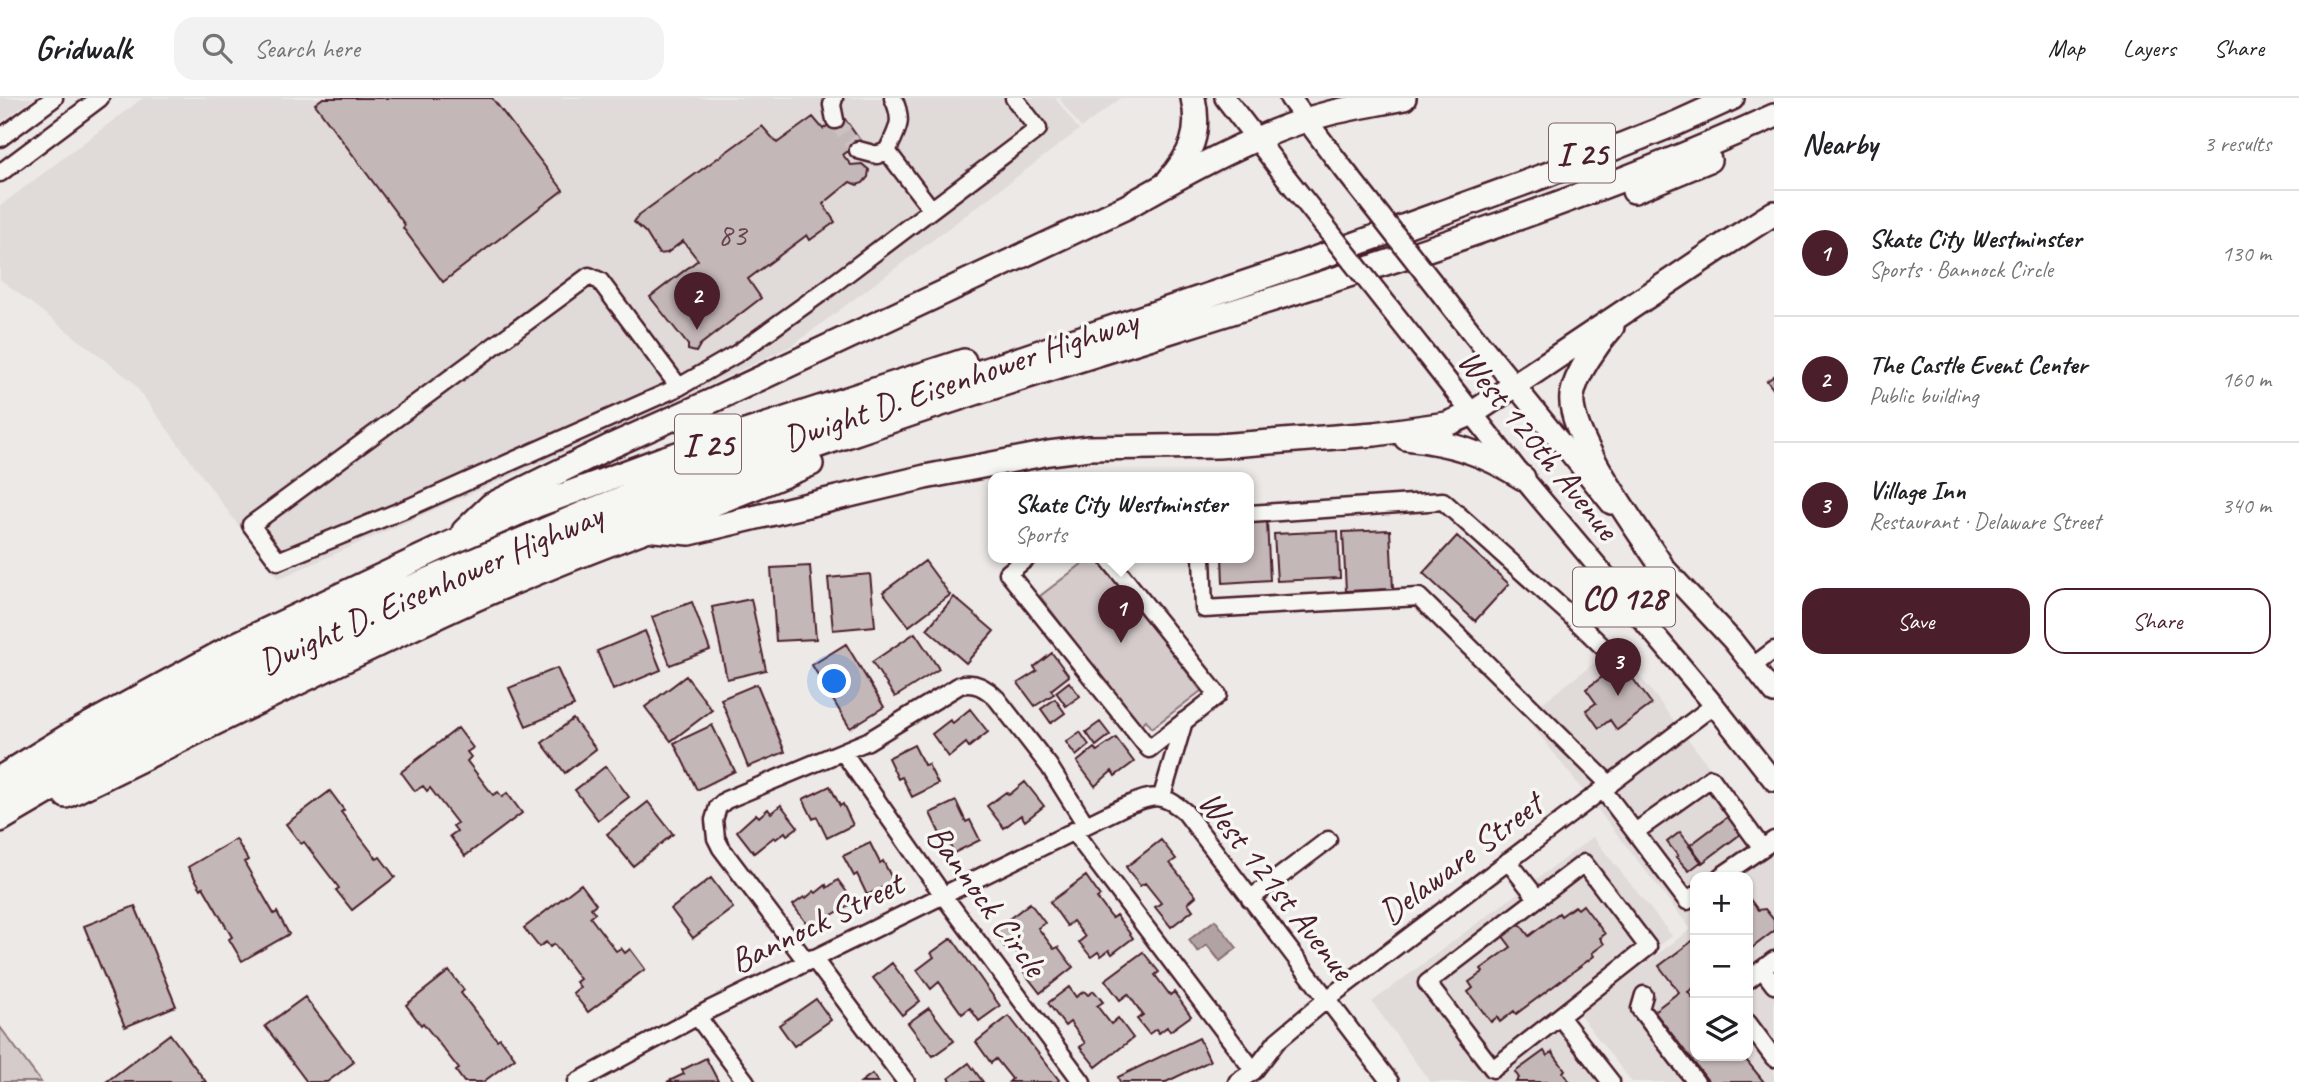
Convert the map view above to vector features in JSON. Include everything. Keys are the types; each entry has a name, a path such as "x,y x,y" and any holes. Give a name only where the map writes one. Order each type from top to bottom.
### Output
{"highway":[{"path":"1162,187 1188,155 1195,128 1193,98"},
{"path":"1395,98 1403,98"},
{"path":"453,542 491,506 609,447 1105,218 1256,140 1329,113 1403,98"},
{"name":"Dwight D. Eisenhower Highway","path":"0,778 68,736 235,645 537,505 662,459 1442,204 1599,146 1709,98"},
{"path":"0,800 122,728 307,632 582,514 728,457 1295,266 1513,188 1602,155 1732,98"},
{"path":"0,820 134,742 256,678 416,602 621,516 904,417 1456,240 1611,184 1774,116"},
{"name":"Dwight D. Eisenhower Highway","path":"0,835 63,797 464,604 647,529 744,493 846,449 1410,269 1671,177 1774,132"},
{"path":"647,529 690,533 925,477 1049,453 1102,447 1218,446 1375,434 1447,424 1473,414 1640,300 1774,214"},
{"path":"1640,300 1610,329 1585,363 1572,397 1579,434 1661,565"},
{"path":"1375,434 1453,445 1486,457 1523,478"}],"main road":[{"path":"1225,98 1256,140"},
{"path":"1290,98 1306,121"},
{"name":"West 120th Avenue","path":"1306,121 1514,386 1661,565 1733,641 1774,693"},
{"name":"West 120th Avenue","path":"1256,140 1523,478 1714,705 1774,781"}],"street":[{"path":"0,138 54,98"},
{"path":"0,173 100,98"},
{"path":"834,98 832,105 835,120"},
{"path":"858,150 877,155 887,151 900,126 893,98"},
{"path":"679,387 600,281 589,276 251,525 278,561 410,507 679,387 738,353 1038,129 1014,98"},
{"path":"887,151 931,209"},
{"path":"1254,514 1443,501 1603,647"},
{"path":"1020,563 1008,573 1149,749 1218,695 1112,563"},
{"path":"1202,563 1204,609 1419,597 1606,787 1635,832 1687,901 1690,899"},
{"path":"1753,666 1774,650"},
{"path":"906,1082 721,848 716,838 714,820 718,807 738,794 868,741 960,685 974,684 987,689 1009,712 1049,766 1079,828 1254,1072"},
{"name":"Delaware Street","path":"1237,1082 1254,1072 1277,1041 1327,999 1714,705"},
{"path":"1162,796 1184,721"},
{"name":"Bannock Circle","path":"844,752 943,895 1082,1082"},
{"path":"1635,832 1711,778 1768,844 1727,872"},
{"name":"West 121st Avenue","path":"1079,828 1148,797 1162,796 1173,801 1185,812 1390,1082"},
{"name":"Bannock Street","path":"577,1082 697,1016 1079,828"},
{"path":"1250,899 1328,840"},
{"path":"1508,861 1538,898"},
{"path":"1584,863 1648,947 1559,1017 1495,1075 1427,983 1584,863"},
{"path":"1753,976 1768,965 1774,985"},
{"path":"1644,995 1640,1009 1696,1082"},
{"path":"697,1016 746,1082"},
{"path":"1559,1017 1611,1082"},
{"path":"1753,1030 1774,1058"}],"shaded area":[{"path":"0,98 34,98 0,123"},
{"path":"143,98 1055,98 1079,130 793,345 628,424 278,579 132,381 0,279 0,206"},
{"path":"1059,98 1121,98 1081,128"},
{"path":"1083,563 1105,563 1201,691 1152,728 1146,720 1139,726 1040,596"},
{"path":"1617,646 1774,852 1774,1082 1632,1082 1579,1014 1690,930 1690,1061 1753,1061 1753,872 1690,872 1690,928 1525,716"},
{"path":"1593,837 1672,936 1560,1024 1605,1082 1430,1082 1372,1002"},
{"path":"1215,920 1237,948 1220,961 1207,945 1198,952 1189,940"},
{"path":"0,1027 41,1082 0,1082"}],"building":[{"path":"323,98 492,98 563,190 443,282 403,228 405,225 315,104"},
{"path":"842,115 864,146 852,155 848,151 843,155 851,165 862,164 869,170 868,177 857,185 850,182 823,204 835,222 810,240 807,235 748,279 761,298 700,345 696,352 688,350 688,345 650,297 698,260 683,241 667,253 659,254 646,233 634,222 639,215 762,126 777,143 813,117 823,129"},
{"path":"1774,376 1774,390 1767,381"},
{"path":"1267,521 1270,580 1223,583 1222,563 1254,563 1254,522"},
{"path":"1390,530 1393,589 1346,591 1343,532"},
{"path":"1338,531 1340,578 1277,581 1274,534"},
{"path":"1457,536 1509,584 1475,621 1423,573"},
{"path":"925,561 950,595 909,626 883,592"},
{"path":"810,566 816,639 776,641 771,568"},
{"path":"870,574 875,626 833,630 828,578"},
{"path":"954,597 994,631 966,663 927,629"},
{"path":"751,599 766,670 727,679 712,607"},
{"path":"692,602 710,650 670,665 652,617"},
{"path":"645,631 661,670 613,690 597,651"},
{"path":"915,633 939,669 895,697 872,662"},
{"path":"846,644 884,707 850,728 812,665"},
{"path":"1052,653 1069,676 1051,690 1054,694 1035,706 1018,683 1037,671 1034,667"},
{"path":"1621,663 1652,704 1617,730 1610,720 1599,728 1586,710 1596,703 1586,689"},
{"path":"557,668 574,706 526,726 509,688"},
{"path":"686,676 712,710 671,741 645,707"},
{"path":"1069,682 1080,696 1066,706 1056,692"},
{"path":"757,684 785,752 748,767 721,699"},
{"path":"1055,699 1065,713 1051,723 1041,709"},
{"path":"970,709 988,732 969,747 966,743 949,757 932,734 950,720 953,723"},
{"path":"573,719 596,749 565,773 542,743"},
{"path":"1100,722 1110,735 1096,746 1086,732"},
{"path":"712,725 735,771 697,790 674,743"},
{"path":"458,728 473,748 467,752 471,757 467,761 493,795 498,792 502,797 507,793 522,813 465,856 450,836 457,831 453,826 457,823 430,788 427,791 423,786 415,791 401,772"},
{"path":"1080,732 1089,745 1076,756 1066,742"},
{"path":"1116,738 1134,762 1115,776 1112,771 1095,786 1077,762 1094,748 1097,751"},
{"path":"914,745 938,784 912,797 902,777 898,779 888,758"},
{"path":"606,766 629,797 598,820 575,790"},
{"path":"1025,782 1044,806 1025,821 1021,815 1004,828 987,806 1006,792 1009,795"},
{"path":"830,786 853,825 827,838 817,817 813,819 803,799"},
{"path":"330,791 344,810 341,812 377,859 380,857 395,877 352,910 304,842 301,844 286,824"},
{"path":"956,801 966,822 970,820 980,840 954,853 944,833 940,834 930,813"},
{"path":"648,802 673,834 633,866 607,834"},
{"path":"781,805 798,827 787,835 785,832 776,839 774,837 754,853 737,831 756,814 759,817 768,809 771,813"},
{"path":"1729,816 1742,833 1702,863 1689,846"},
{"path":"1680,832 1702,861 1689,871 1667,842"},
{"path":"236,839 248,860 244,862 274,914 277,912 289,934 242,961 229,939 232,937 188,867"},
{"path":"1161,840 1176,859 1170,863 1196,896 1188,903 1193,910 1171,927 1155,907 1161,903 1145,883 1140,886 1126,867"},
{"path":"870,843 894,882 867,895 857,874 854,876 843,856"},
{"path":"1086,876 1100,896 1097,898 1112,918 1116,915 1133,938 1112,954 1109,950 1101,956 1098,952 1091,957 1079,942 1085,937 1073,921 1067,926 1050,902"},
{"path":"711,878 733,908 693,938 671,909"},
{"path":"838,880 854,902 810,928 793,905"},
{"path":"581,884 596,904 591,908 595,913 590,917 616,951 621,948 625,953 630,949 645,969 588,1012 573,993 580,987 576,982 580,979 554,944 550,947 546,942 539,947 524,928"},
{"path":"1030,903 1045,923 1038,928 1054,949 1058,947 1073,967 1040,993 1023,971 1028,968 1013,947 1008,951 993,931"},
{"path":"1753,903 1758,910 1765,909 1774,920 1774,931 1753,947"},
{"path":"1583,905 1605,934 1600,938 1604,944 1592,953 1594,956 1516,1014 1514,1011 1500,1022 1497,1017 1491,1022 1468,992 1473,988 1469,982 1483,972 1481,969 1511,947 1499,931 1516,919 1529,936 1559,913 1561,916 1575,906 1578,909"},
{"path":"135,906 176,1006 125,1027 84,926"},
{"path":"952,938 1000,1006 979,1021 970,1008 962,1014 939,982 931,989 917,970 934,957 931,953"},
{"path":"1690,943 1690,1057 1654,1011 1679,992 1659,966"},
{"path":"1143,952 1159,972 1155,975 1170,995 1174,992 1191,1016 1170,1031 1167,1027 1159,1033 1156,1029 1149,1034 1137,1019 1143,1015 1128,994 1120,1000 1105,980"},
{"path":"892,963 920,1001 902,1015 873,978"},
{"path":"449,971 464,990 461,993 497,1040 500,1038 515,1058 483,1082 464,1082 456,1071 459,1069 406,1005"},
{"path":"1069,987 1076,997 1084,991 1088,995 1094,991 1103,1002 1097,1006 1111,1024 1118,1018 1133,1038 1096,1067 1080,1047 1085,1043 1070,1022 1065,1026 1048,1003"},
{"path":"305,997 354,1062 327,1082 307,1082 265,1026"},
{"path":"816,999 831,1020 794,1046 779,1025"},
{"path":"929,1008 954,1041 933,1056 908,1023"},
{"path":"1009,1016 1059,1080 1057,1082 1009,1082 1012,1079 996,1059 991,1063 976,1042"},
{"path":"170,1034 206,1082 106,1082"},
{"path":"1199,1038 1210,1061 1166,1082 1120,1082 1118,1077"},
{"path":"1544,1051 1547,1056 1552,1052 1570,1082 1516,1082 1519,1078 1515,1072"},
{"path":"706,1058 718,1081 667,1082 684,1074 682,1070"},
{"path":"1693,1061 1747,1061 1764,1082 1709,1082"},
{"path":"969,1063 983,1082 952,1082 949,1078"},
{"path":"872,1074 878,1082 861,1082"}],"tunnel":[{"path":"835,120 858,150"}],"place":[{"name":"The Castle Event Center","path":"697,330"},
{"name":"Skate City Westminster","path":"1121,643"},
{"name":"Village Inn","path":"1618,696"}]}
